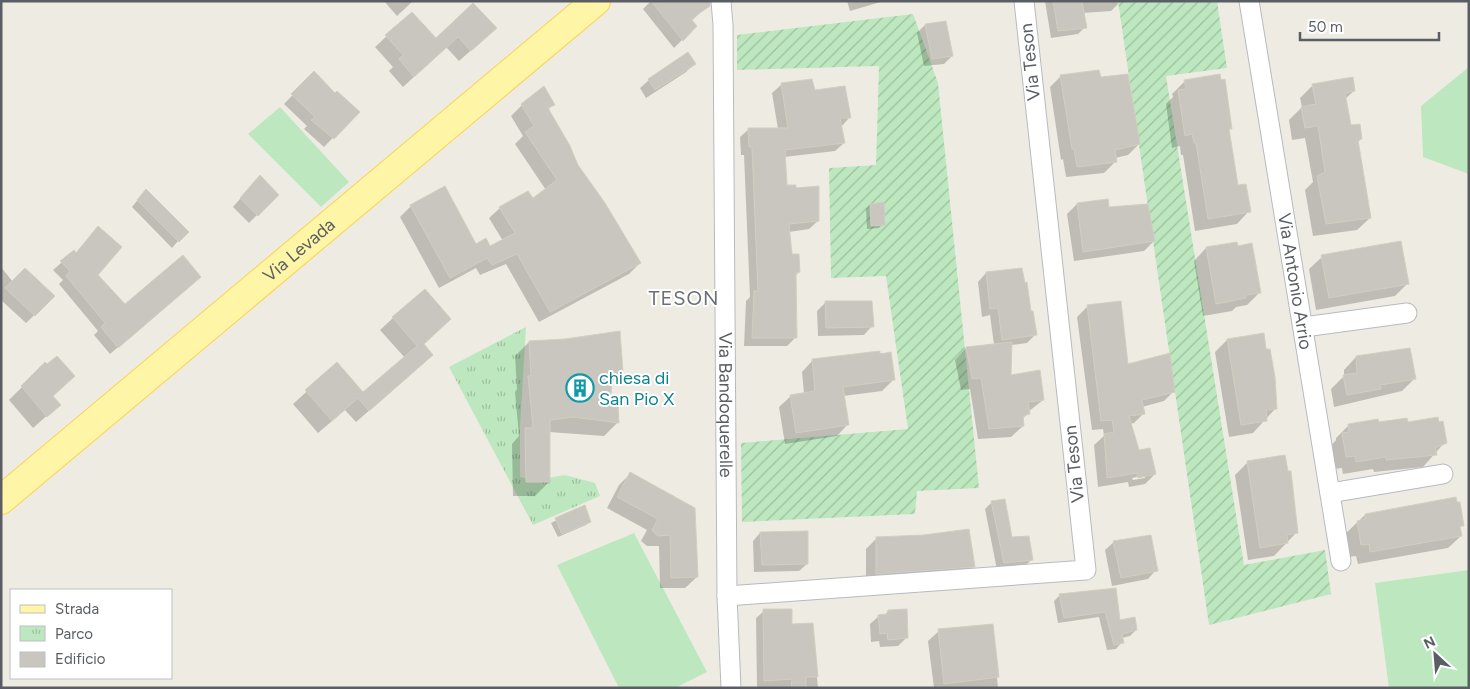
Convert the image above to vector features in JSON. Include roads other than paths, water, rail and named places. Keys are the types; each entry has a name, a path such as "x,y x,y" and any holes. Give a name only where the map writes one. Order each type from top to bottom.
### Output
{"main road":[{"name":"Via Levada","path":"1,500 596,1"}],"street":[{"name":"Via Bandoquerelle","path":"721,1 724,35 727,596 731,688"},
{"name":"Via Teson","path":"727,596 1086,570 1024,1"},
{"name":"Via Antonio Arrio","path":"1249,1 1341,561"},
{"path":"1304,327 1407,313"},
{"path":"1330,493 1444,474"}],"place":[{"name":"chiesa di San Pio X","path":"580,388"}],"district":[{"name":"TESON","path":"684,298"}]}
